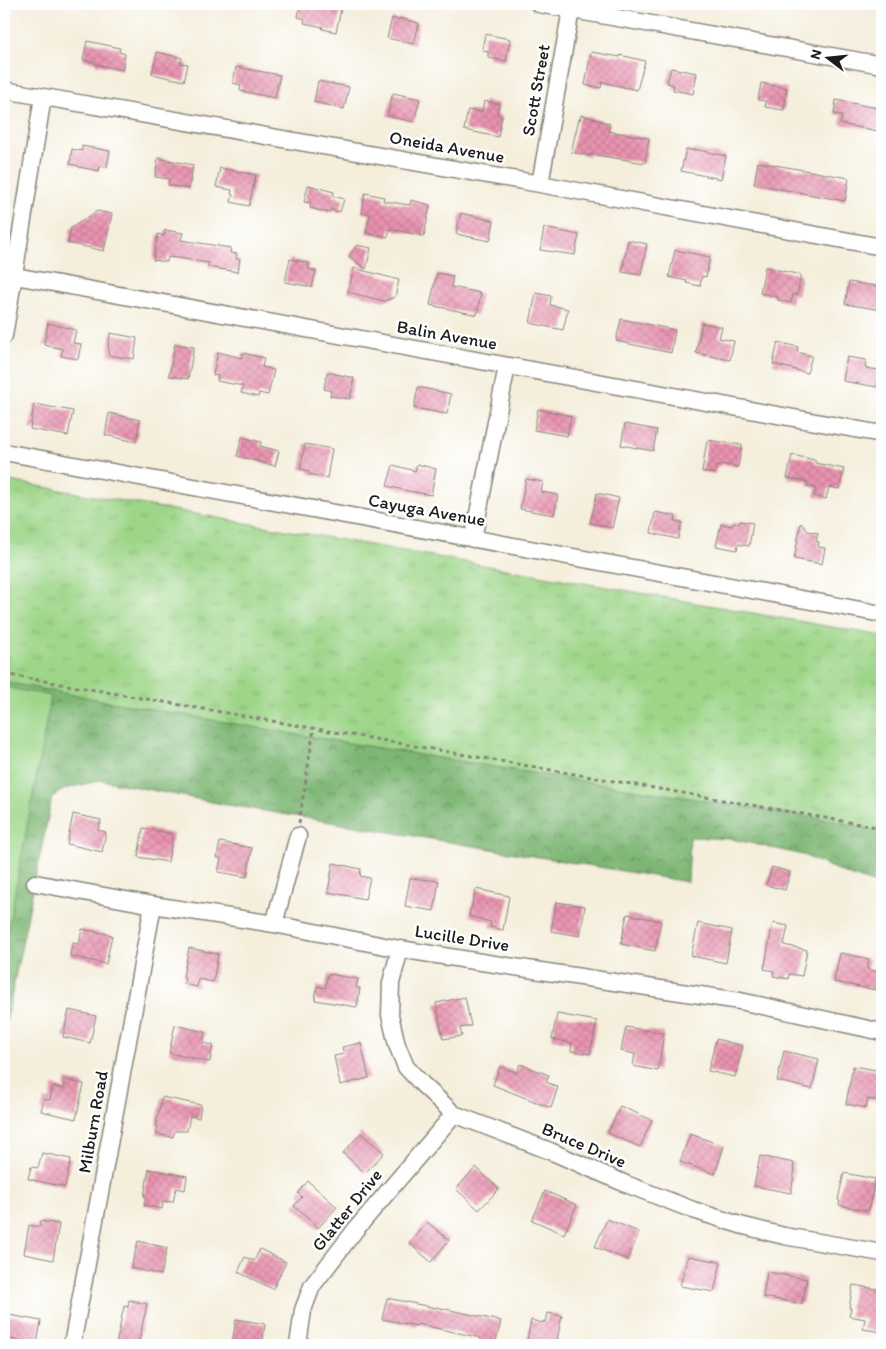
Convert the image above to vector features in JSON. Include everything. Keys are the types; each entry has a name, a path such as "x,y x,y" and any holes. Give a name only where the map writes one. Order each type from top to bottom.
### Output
{"street":[{"path":"539,4 571,7 882,65"},
{"name":"Scott Street","path":"540,184 571,7"},
{"name":"Oneida Avenue","path":"4,90 540,184 882,247"},
{"path":"4,336 9,275 43,97"},
{"name":"Balin Avenue","path":"9,275 882,434"},
{"path":"473,539 506,366"},
{"name":"Cayuga Avenue","path":"4,452 882,614"},
{"path":"274,924 298,836"},
{"name":"Lucille Drive","path":"35,883 153,905 274,924 400,948 740,1001 882,1032"},
{"name":"Milburn Road","path":"72,1345 153,905"},
{"name":"Bruce Drive","path":"400,948 391,983 390,1015 397,1045 406,1066 454,1114 702,1213 784,1236 882,1253"},
{"name":"Glatter Drive","path":"298,1345 303,1310 312,1286 356,1229 454,1114"}],"path":[{"path":"4,674 882,828"},
{"path":"298,836 314,728"}],"green space":[{"path":"4,480 882,636 882,844 4,684"},
{"path":"4,682 316,738 839,822 882,832 882,886 849,875 803,855 732,839 690,837 688,882 217,803 101,780 65,789 52,797 4,1032"},
{"path":"4,687 51,696 4,951"}],"building":[{"path":"300,4 316,4 341,9 336,32 304,23 305,19 298,17"},
{"path":"392,18 419,23 414,44 387,38"},
{"path":"485,34 510,39 506,61 488,58 488,52 482,50"},
{"path":"87,41 120,48 119,52 125,54 122,70 83,60"},
{"path":"157,52 182,58 180,63 188,64 184,81 152,74"},
{"path":"591,52 620,57 620,55 645,61 637,90 602,82 601,88 585,85"},
{"path":"236,67 280,75 275,98 240,91 241,85 233,83"},
{"path":"671,68 697,73 693,94 673,90 674,85 667,83"},
{"path":"318,81 349,87 344,109 314,102"},
{"path":"761,83 787,88 784,110 765,107 766,101 758,100"},
{"path":"393,93 420,99 414,122 387,116"},
{"path":"836,100 882,109 878,131 840,124 842,116 834,114"},
{"path":"484,101 499,104 497,115 502,116 498,137 464,130 468,110 482,112"},
{"path":"581,115 610,124 608,131 649,138 645,163 571,152"},
{"path":"82,146 110,151 107,167 100,166 99,171 70,164 72,149 82,151"},
{"path":"686,149 726,156 721,179 681,171"},
{"path":"158,158 193,165 189,189 168,185 169,179 155,177"},
{"path":"758,162 849,178 845,201 754,184"},
{"path":"220,168 256,175 249,206 231,202 232,190 216,187"},
{"path":"308,185 334,192 333,196 344,199 340,212 330,210 329,213 310,208 311,203 304,202"},
{"path":"365,193 384,197 383,201 410,205 411,200 430,205 424,236 390,229 388,237 366,233 370,214 362,213"},
{"path":"97,211 112,214 104,251 68,243 71,228"},
{"path":"461,213 494,221 490,241 456,234"},
{"path":"544,228 579,235 575,255 540,250"},
{"path":"165,230 183,233 181,240 231,248 230,253 237,254 236,259 240,259 238,272 208,267 209,263 178,258 168,257 167,262 153,260 158,234 164,236"},
{"path":"628,240 647,244 641,275 622,272"},
{"path":"357,245 371,248 366,269 349,256"},
{"path":"675,250 710,257 706,277 702,276 700,286 669,277"},
{"path":"290,259 309,263 308,269 316,271 312,287 285,282"},
{"path":"765,267 801,275 797,295 793,294 791,303 778,300 778,297 760,293"},
{"path":"354,268 399,280 395,297 384,301 348,292"},
{"path":"437,273 453,276 451,287 481,293 477,315 430,305"},
{"path":"849,282 882,287 882,310 845,304"},
{"path":"536,293 551,296 550,305 568,309 563,330 530,323"},
{"path":"621,319 675,330 671,353 616,341"},
{"path":"48,323 76,330 73,343 81,344 78,359 61,356 63,349 44,345"},
{"path":"702,323 722,327 719,338 734,341 730,360 696,353"},
{"path":"110,333 137,338 134,359 108,355"},
{"path":"778,342 798,347 797,352 812,356 807,373 773,364"},
{"path":"175,344 194,347 188,379 169,376"},
{"path":"218,352 242,358 243,353 264,358 262,367 274,370 268,395 259,393 258,397 241,393 243,386 217,381 218,376 213,375"},
{"path":"847,357 866,360 865,368 880,370 877,387 843,381"},
{"path":"327,372 354,378 350,399 330,396 331,391 324,389"},
{"path":"418,387 451,394 447,414 414,408"},
{"path":"34,404 73,411 68,436 30,429"},
{"path":"538,409 571,416 567,436 534,430"},
{"path":"109,413 140,420 136,442 105,435"},
{"path":"625,424 657,430 653,451 621,445"},
{"path":"242,437 261,442 260,446 279,451 275,466 237,456"},
{"path":"707,440 742,445 738,467 722,464 721,467 717,466 715,474 702,472"},
{"path":"305,444 332,449 327,478 309,474 309,471 300,469"},
{"path":"792,455 815,460 815,463 844,469 839,489 829,487 826,499 814,496 816,488 807,486 808,482 787,478"},
{"path":"417,464 436,469 431,495 387,486 393,465 415,471"},
{"path":"526,479 543,482 541,492 558,495 554,515 520,509"},
{"path":"597,493 619,498 612,528 590,523"},
{"path":"655,512 676,516 675,521 682,522 678,539 651,533"},
{"path":"740,521 753,523 749,546 738,544 737,550 716,546 721,524 732,526 733,522 739,524"},
{"path":"801,523 808,531 818,533 816,541 819,542 818,547 825,548 822,564 794,559"},
{"path":"73,814 101,820 98,830 106,832 102,852 67,844"},
{"path":"143,828 173,834 168,862 138,857"},
{"path":"220,842 252,848 247,877 218,872 221,858 217,858"},
{"path":"333,863 361,869 360,876 370,878 365,899 328,892"},
{"path":"772,867 790,872 785,890 766,885"},
{"path":"410,878 439,881 434,911 405,906"},
{"path":"476,889 509,896 503,930 490,927 491,922 469,916"},
{"path":"556,902 585,906 580,936 551,931"},
{"path":"627,914 661,921 655,951 621,944"},
{"path":"698,923 732,930 726,963 691,956"},
{"path":"773,923 788,926 784,945 807,950 802,976 789,974 788,979 773,976 774,971 764,969"},
{"path":"82,929 112,935 106,964 70,956 72,943 79,944"},
{"path":"189,948 218,954 213,982 198,979 197,987 184,984 185,977 183,977"},
{"path":"840,953 869,959 867,969 879,972 876,990 834,982"},
{"path":"328,974 358,979 356,988 360,988 357,1007 315,1000 317,986 325,988"},
{"path":"465,997 471,1026 460,1028 462,1036 443,1039 436,1003"},
{"path":"69,1010 96,1016 90,1043 63,1037"},
{"path":"557,1014 597,1021 590,1054 571,1051 572,1043 552,1039"},
{"path":"175,1025 205,1032 203,1043 213,1045 210,1062 169,1053"},
{"path":"626,1027 664,1033 658,1071 633,1066 635,1054 621,1051"},
{"path":"716,1039 743,1046 735,1077 708,1071"},
{"path":"361,1043 369,1078 340,1085 334,1056 344,1054 342,1047"},
{"path":"784,1051 819,1059 812,1089 777,1081"},
{"path":"520,1064 549,1075 546,1082 558,1087 551,1108 493,1085 500,1066 517,1073"},
{"path":"853,1066 882,1071 882,1101 868,1099 866,1108 846,1104"},
{"path":"66,1080 84,1084 76,1119 41,1111 44,1099 50,1100 53,1086 64,1089"},
{"path":"162,1097 201,1105 199,1118 190,1116 187,1131 175,1131 173,1137 156,1134"},
{"path":"620,1106 652,1120 640,1147 608,1133"},
{"path":"361,1133 384,1153 365,1173 343,1153"},
{"path":"690,1134 724,1146 715,1174 680,1162"},
{"path":"42,1153 71,1159 65,1187 28,1179 31,1167 38,1168"},
{"path":"760,1156 794,1163 793,1169 795,1169 791,1193 754,1186"},
{"path":"476,1167 499,1189 479,1210 456,1189"},
{"path":"149,1169 187,1176 185,1190 176,1188 173,1202 163,1201 162,1209 144,1205"},
{"path":"844,1173 875,1179 868,1211 839,1205 840,1201 838,1200"},
{"path":"308,1181 337,1207 318,1228 294,1206 302,1197 298,1193"},
{"path":"545,1191 577,1205 564,1234 532,1220"},
{"path":"607,1219 639,1232 628,1260 595,1247"},
{"path":"40,1221 59,1224 53,1260 24,1254 29,1225 39,1227"},
{"path":"427,1222 449,1240 431,1262 409,1243"},
{"path":"138,1241 167,1248 161,1275 131,1268"},
{"path":"260,1249 286,1262 273,1289 238,1272 245,1257 254,1261"},
{"path":"688,1256 721,1262 714,1292 680,1286"},
{"path":"767,1272 807,1279 802,1304 763,1297"},
{"path":"853,1285 882,1290 882,1332 863,1329 865,1319 849,1316"},
{"path":"387,1298 501,1321 495,1345 480,1343 481,1338 418,1324 417,1326 382,1319"},
{"path":"129,1300 147,1304 138,1345 116,1345 124,1306 128,1307"},
{"path":"548,1313 562,1316 556,1345 526,1345 531,1320 546,1322"},
{"path":"4,1314 41,1321 37,1344 4,1338"},
{"path":"236,1319 265,1324 262,1345 232,1345"}]}
